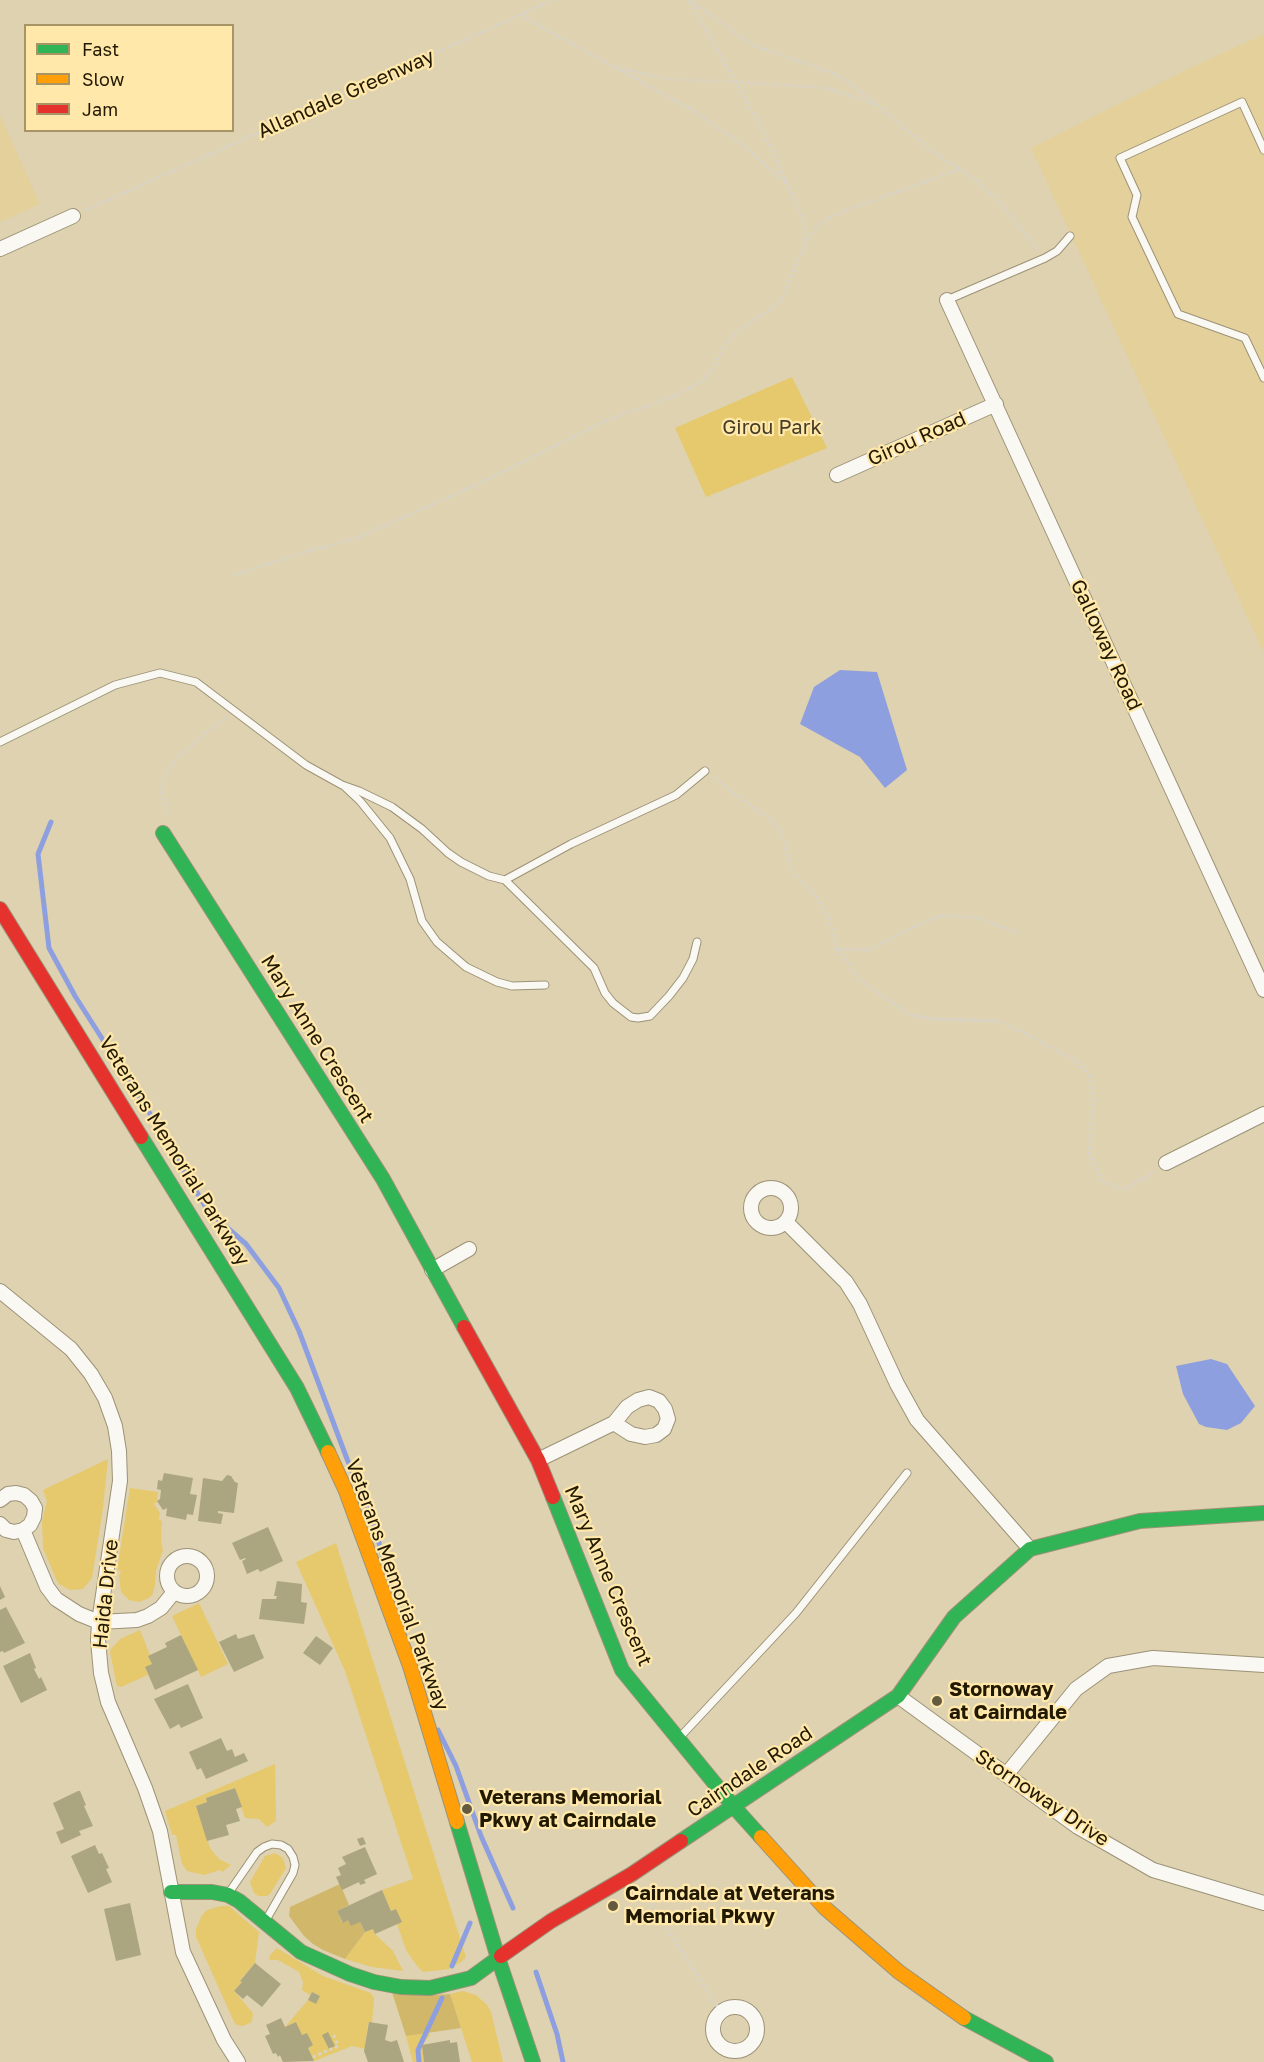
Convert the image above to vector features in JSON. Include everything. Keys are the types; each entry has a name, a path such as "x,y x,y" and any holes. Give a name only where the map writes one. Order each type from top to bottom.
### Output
{"street":[{"path":"0,249 73,216"},
{"name":"Galloway Road","path":"947,300 1264,990"},
{"name":"Girou Road","path":"837,475 996,404"},
{"name":"Mary Anne Crescent","path":"163,833 383,1179 538,1460 622,1670 734,1807 825,1908 899,1972 974,2024 1046,2062"},
{"name":"Veterans Memorial Parkway","path":"0,909 297,1388 346,1491 410,1666 498,1958 533,2062"},
{"path":"1166,1163 1264,1114"},
{"path":"786,1222 846,1282 861,1304 897,1383 917,1420 1030,1549"},
{"path":"432,1270 469,1249"},
{"name":"Haida Drive","path":"0,1291 71,1348 91,1374 105,1398 115,1426 119,1450 120,1481 99,1622 99,1658 104,1688 153,1809 167,1861 183,1952 224,2040 238,2062"},
{"path":"538,1460 614,1423"},
{"path":"0,1500 16,1492 31,1500 35,1508 30,1525 23,1530 14,1532 6,1530 0,1524"},
{"name":"Cairndale Road","path":"171,1892 212,1892 228,1895 240,1901 287,1942 321,1962 374,1982 401,1987 430,1988 471,1978 551,1921 632,1874 898,1696 954,1617 1030,1549 1140,1521 1264,1513"},
{"path":"23,1530 47,1587 56,1599 73,1611 99,1622 137,1620 148,1616 161,1608 174,1592"},
{"path":"1006,1775 1076,1689 1108,1666 1153,1658 1264,1665"},
{"name":"Stornoway Drive","path":"898,1696 1078,1827 1153,1870 1264,1903"},
{"path":"729,2007 739,2007 754,2018 757,2026 752,2044 736,2057 719,2045 714,2037 712,2028 721,2012 729,2007"}],"lane":[{"path":"1264,150 1242,102 1120,158 1137,195 1132,217 1178,314 1245,338 1264,378"},
{"path":"947,300 1045,258 1057,251 1070,236"},
{"path":"0,742 115,685 160,673 196,682 306,765 342,785 360,801 390,838 410,879 422,921 437,942 466,967 497,982 512,986 545,985"},
{"path":"505,880 571,844 676,795 705,771"},
{"path":"342,785 359,790 392,807 461,862 489,876 505,880 594,968 605,993 613,1003 631,1017 644,1018 655,1012 683,978 693,959 697,942"},
{"path":"678,1739 796,1613 907,1473"},
{"path":"228,1895 257,1852 264,1846 281,1845 288,1849 295,1865 293,1873 265,1923"}],"path":[{"name":"Allandale Greenway","path":"73,216 553,0"},
{"path":"805,245 804,221 762,128 689,0 753,45 835,74 877,104 928,148 975,179 998,200 1045,258"},
{"path":"520,15 689,108 739,142 787,183"},
{"path":"616,68 667,80 826,88 877,104"},
{"path":"234,575 357,538 478,484 608,420 679,394 702,381 714,367 724,346 738,331 780,302 805,245 813,231 822,222 842,212 960,169"},
{"path":"163,833 171,823 160,789 166,772 180,755 234,710"},
{"path":"705,771 776,825 784,840 789,865 828,915 837,949 860,980 910,1015 936,1019 997,1021 1076,1061 1090,1077 1093,1101 1089,1154 1103,1182 1124,1190 1160,1170 1166,1163"},
{"path":"837,949 869,950 919,924 944,915 977,918 1019,933"},
{"path":"632,1874 721,2012"},
{"path":"313,2057 338,2046 333,2033"}],"shaded area":[{"path":"1264,34 1264,653 1031,148 1188,69"},
{"path":"0,115 40,204 0,222"},
{"path":"340,1884 349,1905 337,1911 342,1922 348,1920 360,1922 365,1932 345,1959 313,1944 289,1916 290,1907"},
{"path":"391,1989 436,1995 450,1994 461,2028 406,2036"}],"green space":[{"name":"Girou Park","path":"792,377 827,448 706,497 675,428"},
{"path":"108,1459 92,1578 83,1589 70,1590 59,1584 43,1548 42,1522 47,1501 43,1490"},
{"path":"130,1488 158,1492 157,1502 154,1504 160,1513 159,1520 162,1521 163,1550 156,1571 153,1594 139,1602 129,1600 121,1592 119,1576 121,1571 117,1570"},
{"path":"336,1543 466,1957 449,1969 423,1972 417,1966 406,1950 397,1924 396,1909 391,1911 382,1890 413,1879 345,1671 296,1562"},
{"path":"199,1603 228,1664 201,1677 172,1616"},
{"path":"140,1630 152,1664 145,1668 148,1675 121,1687 117,1686 111,1649 120,1639"},
{"path":"275,1764 276,1821 267,1827 259,1819 245,1818 235,1788 206,1798 207,1802 196,1806 210,1848 219,1859 231,1865 222,1872 220,1870 204,1875 187,1871 182,1864 176,1835 172,1835 165,1811"},
{"path":"275,1853 283,1858 286,1868 270,1894 258,1896 254,1893 250,1882 265,1856"},
{"path":"229,1906 259,1932 255,1963 240,1980 242,1982 234,1991 253,2013 252,2022 243,2026 234,2022 196,1937 196,1929 202,1915 207,1910"},
{"path":"373,1929 375,1934 393,1951 403,1971 372,1967 345,1959 365,1932"},
{"path":"277,1948 323,1976 371,1993 374,1999 372,2023 368,2023 365,2049 352,2046 314,2061 308,2048 313,2045 307,2033 302,2035 296,2022 285,2027 308,2000 316,2004 320,1996 312,1992 310,1995 302,1990 303,1982 299,1972 278,1960 269,1960 270,1955"},
{"path":"463,1991 476,1995 491,2012 503,2062 472,2062 450,1994"},
{"path":"429,2032 430,2035 422,2045 424,2062 413,2062 406,2036"}],"water":[{"path":"840,670 877,672 907,770 885,788 860,757 800,724 814,687"},
{"path":"1211,1359 1227,1364 1255,1406 1241,1423 1227,1430 1199,1424 1183,1394 1176,1366"}],"building":[{"path":"164,1473 193,1478 190,1494 197,1495 193,1515 187,1514 186,1520 166,1516 167,1508 163,1510 157,1501 160,1499 161,1490 157,1489 158,1480 162,1481"},
{"path":"227,1475 238,1483 234,1513 218,1511 223,1514 221,1524 198,1521 203,1478 222,1481"},
{"path":"268,1527 283,1561 260,1572 258,1569 247,1574 242,1561 246,1559 240,1560 232,1543"},
{"path":"277,1581 302,1584 301,1602 307,1603 304,1624 259,1619 262,1599 276,1599 277,1596 274,1596"},
{"path":"0,1586 5,1597 0,1600"},
{"path":"6,1607 25,1643 4,1653 0,1652 0,1610"},
{"path":"236,1634 238,1639 254,1634 264,1658 234,1672 219,1642"},
{"path":"181,1635 198,1670 155,1690 145,1667 152,1664 148,1656 167,1647 165,1643"},
{"path":"316,1636 333,1648 320,1665 303,1653"},
{"path":"30,1653 36,1668 34,1669 47,1690 21,1703 3,1666"},
{"path":"188,1684 203,1718 181,1728 179,1724 170,1729 154,1699"},
{"path":"221,1738 227,1751 232,1749 235,1757 244,1753 248,1761 206,1779 201,1768 197,1770 189,1752"},
{"path":"235,1788 242,1807 236,1809 240,1821 226,1825 229,1835 207,1841 196,1806 207,1802 206,1798"},
{"path":"78,1791 86,1805 84,1806 93,1826 79,1831 81,1835 61,1844 56,1832 64,1829 53,1803"},
{"path":"363,1837 366,1844 360,1846 357,1839"},
{"path":"95,1845 99,1854 102,1853 109,1868 106,1869 112,1882 88,1893 71,1856"},
{"path":"365,1847 377,1874 364,1880 366,1883 360,1885 359,1882 342,1890 336,1877 341,1875 338,1868 346,1864 342,1857"},
{"path":"382,1890 391,1911 396,1909 402,1922 375,1934 373,1929 365,1932 360,1922 351,1926 348,1920 343,1923 337,1911"},
{"path":"130,1903 141,1955 116,1961 104,1909"},
{"path":"255,1963 281,1984 262,2007 247,1995 243,1999 234,1991"},
{"path":"312,1992 320,1996 316,2004 308,2000"},
{"path":"281,2018 285,2027 296,2022 302,2035 307,2033 313,2045 308,2048 314,2061 283,2062 280,2055 278,2057 276,2053 273,2054 265,2036 270,2034 266,2025"},
{"path":"369,2022 388,2025 385,2040 391,2042 397,2040 404,2062 368,2062 364,2051"},
{"path":"328,2032 335,2046 329,2049 322,2035"},
{"path":"450,2040 450,2043 457,2042 460,2062 424,2062 422,2045"}],"waterway":[{"path":"51,822 38,854 49,948 75,996 154,1120 208,1211 246,1244 279,1288 299,1331 347,1459 372,1518 393,1593"},
{"path":"438,1730 456,1766 481,1836 513,1908"},
{"path":"452,1966 470,1923"},
{"path":"536,1972 557,2034 563,2062"},
{"path":"419,2062 418,2050 442,1998"}],"traffic: fast":[{"path":"163,833 383,1179 464,1327"},
{"path":"141,1137 297,1388 328,1452"},
{"path":"553,1497 622,1670 761,1837"},
{"path":"681,1841 898,1696 954,1617 1030,1549 1140,1521 1264,1513"},
{"path":"457,1822 498,1958 533,2062"},
{"path":"171,1892 212,1892 228,1895 239,1901 301,1952 374,1982 401,1987 430,1988 471,1978 501,1956"},
{"path":"964,2018 1046,2062"}],"traffic: slow":[{"path":"328,1452 346,1491 410,1666 457,1822"},
{"path":"761,1837 825,1908 899,1972 964,2018"}],"traffic: jam":[{"path":"0,909 141,1137"},
{"path":"464,1327 538,1460 553,1497"},
{"path":"501,1956 551,1921 632,1874 681,1841"}],"place":[{"name":"Stornoway at Cairndale","path":"937,1701"},
{"name":"Veterans Memorial Pkwy at Cairndale","path":"467,1809"},
{"name":"Cairndale at Veterans Memorial Pkwy","path":"613,1906"}]}
